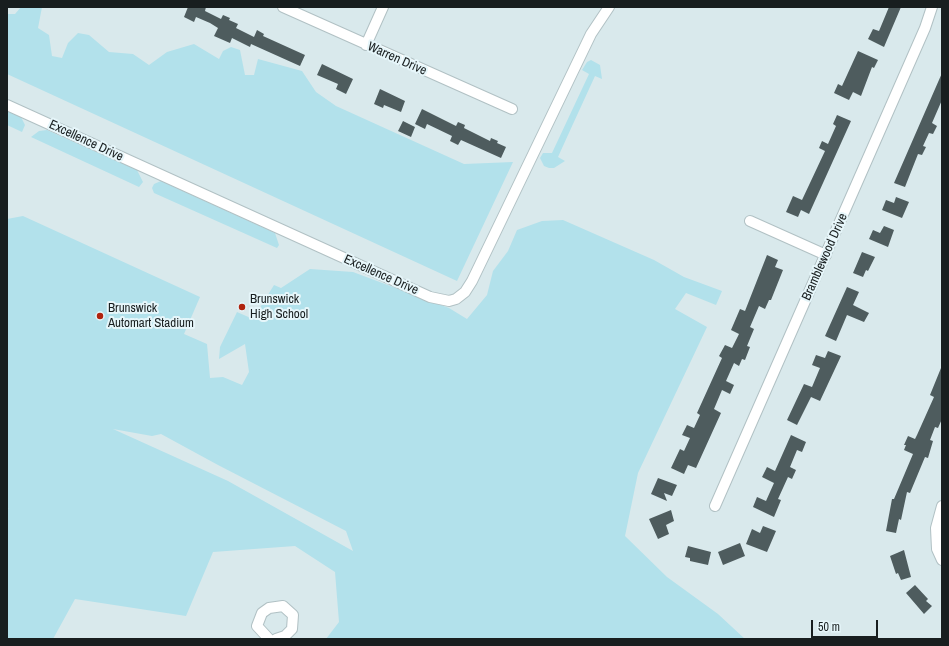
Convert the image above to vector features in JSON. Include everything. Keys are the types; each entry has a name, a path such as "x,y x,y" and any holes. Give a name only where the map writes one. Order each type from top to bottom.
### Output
{"street":[{"name":"Warren Drive","path":"283,7 512,109"},
{"path":"366,45 383,7"},
{"name":"Excellence Drive","path":"7,105 430,297 449,301 465,292 472,281 591,34 609,7"},
{"name":"Bramblewood Drive","path":"715,506 926,28 932,7"},
{"path":"750,221 826,255"},
{"path":"942,506 936,528 938,549 942,560"},
{"path":"269,639 258,626 262,613 269,608 283,606 293,615 292,629 285,636 276,639"}],"shaded area":[{"path":"21,7 42,7 38,28 49,35 52,56 62,58 68,43 78,33 89,35 109,52 133,54 149,65 167,52 194,44 219,59 223,51 231,47 240,50 245,75 254,75 258,59 302,71 316,92 336,106 464,164 513,162 457,281 7,74 7,14 15,14"},
{"path":"591,60 600,65 602,79 595,76 558,157 565,161 554,168 544,166 540,158 543,153 552,153 589,74 582,70 587,62"},
{"path":"7,111 21,117 25,125 22,132 7,125"},
{"path":"47,130 137,170 143,182 139,187 31,137 39,131"},
{"path":"161,181 275,233 279,245 277,248 154,193 152,188 154,184"},
{"path":"23,216 200,297 184,334 207,344 210,378 223,377 242,385 249,372 245,344 219,359 220,347 237,312 253,319 274,285 281,288 310,269 353,272 449,308 467,319 487,295 493,271 508,251 517,230 542,221 563,220 654,260 684,277 722,291 716,305 686,293 675,309 707,327 638,473 625,536 667,577 718,614 745,639 326,639 339,622 335,572 295,546 213,552 186,616 75,599 53,639 7,639 7,510 9,508 7,509 7,219","holes":["113,429 152,436 161,434 346,531 353,551 228,481"]}],"building":[{"path":"188,7 206,7 205,11 221,19 223,15 230,18 229,20 238,24 236,28 254,37 257,30 264,34 263,36 305,55 300,66 251,44 250,47 232,38 230,43 214,36 218,28 196,17 194,22 184,17"},
{"path":"889,7 901,7 884,47 868,39 873,29 879,31"},
{"path":"858,51 878,60 874,68 872,67 861,96 853,92 849,100 834,93 838,84 842,86"},
{"path":"322,64 353,79 346,94 336,89 338,84 317,75"},
{"path":"942,73 942,100 932,123 937,126 933,134 929,133 923,146 926,147 922,155 918,154 905,187 894,183"},
{"path":"380,89 405,101 401,112 384,105 383,108 374,104"},
{"path":"422,109 456,126 458,122 465,125 464,128 490,141 491,138 498,141 497,143 506,147 501,158 461,140 458,145 450,141 452,136 427,124 425,129 415,124"},
{"path":"837,115 851,121 809,214 801,210 798,217 786,212 793,196 802,200 825,151 819,148 822,141 828,144 836,126 833,124"},
{"path":"403,121 415,127 411,137 398,131"},
{"path":"896,197 909,202 902,218 882,210 886,200 894,203"},
{"path":"884,226 894,230 888,247 869,239 873,230 880,233"},
{"path":"862,252 875,257 868,271 866,270 863,277 853,273"},
{"path":"767,255 778,260 775,267 783,270 771,300 769,300 765,309 759,306 750,327 754,329 747,346 750,347 745,360 742,359 739,366 734,363 726,381 734,385 730,394 722,390 714,409 721,413 696,468 688,465 684,474 671,468 680,449 684,451 690,438 682,435 687,425 694,428 700,415 697,413 722,358 719,356 725,345 732,348 739,334 731,330 740,309 745,311"},
{"path":"847,287 859,292 853,305 869,313 864,322 847,315 836,341 825,336"},
{"path":"828,351 841,356 820,401 811,397 797,425 787,420 804,384 812,387 820,368 812,365 816,355 825,358"},
{"path":"941,368 942,419 938,428 935,427 930,440 933,441 928,458 925,457 910,493 907,492 901,520 899,519 896,533 886,531 892,499 894,499 913,454 904,450 906,445 904,445 908,436 915,439 917,435 934,397 930,395"},
{"path":"791,435 806,442 802,452 797,450 790,467 796,470 792,479 788,477 778,499 781,500 774,517 753,507 757,497 766,501 774,483 762,477 767,467 775,471"},
{"path":"658,478 677,485 672,496 664,493 667,501 651,494"},
{"path":"671,510 674,521 666,525 669,534 658,539 649,519"},
{"path":"763,526 776,531 767,552 746,544 752,529 760,533"},
{"path":"740,543 745,556 723,565 718,552"},
{"path":"688,546 711,552 708,565 690,561 690,558 685,557"},
{"path":"904,550 911,577 901,580 898,573 896,574 890,556"},
{"path":"915,585 928,599 926,601 932,606 924,614 906,593"}],"place":[{"name":"Brunswick High School","path":"242,307"},
{"name":"Brunswick Automart Stadium","path":"100,316"}]}
